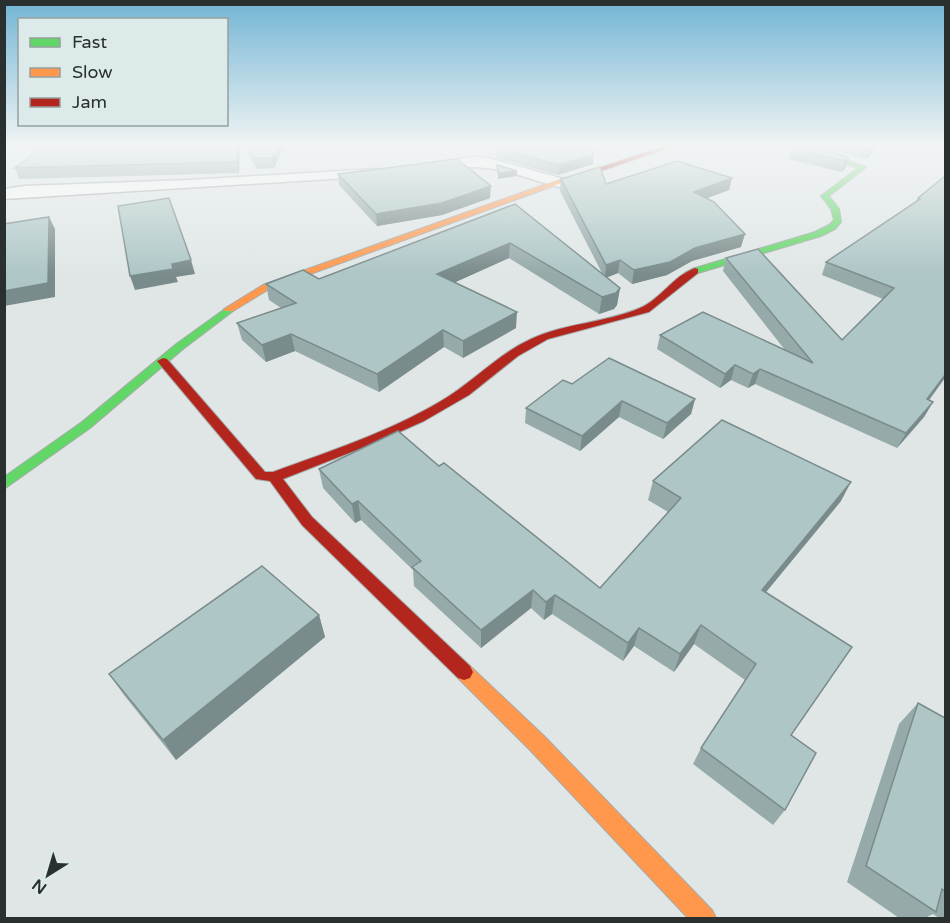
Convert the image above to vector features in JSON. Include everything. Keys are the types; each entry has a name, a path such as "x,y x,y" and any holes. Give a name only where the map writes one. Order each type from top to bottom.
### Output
{"street":[{"path":"4,195 25,191 78,189"},
{"path":"4,484 96,417 163,361 242,300 266,287 539,189"},
{"path":"163,361 261,476 274,477 397,429 465,392 530,343 557,332 601,324 646,309 679,280 701,268 818,234 832,227 838,220 835,210 825,196 834,189"},
{"path":"274,477 307,521 537,743 704,918"}],"building":[{"path":"352,189 482,189 442,203 376,214"},
{"path":"566,189 702,189 694,192 714,202 745,234 695,248 670,262 634,270 620,260 606,265"},
{"path":"929,189 945,189 945,375 927,399 933,402 906,433 760,369 753,374 735,365 725,374 660,335 703,312 813,363 726,258 758,249 842,340 894,288 826,262 920,199 918,198"},
{"path":"169,198 191,260 172,264 173,269 130,276 118,206"},
{"path":"515,204 620,288 616,293 602,297 510,243 437,274 517,312 463,341 443,330 377,374 291,334 262,345 237,323 296,303 266,284 303,270 319,279"},
{"path":"49,217 48,283 4,291 4,224"},
{"path":"609,358 695,399 667,423 622,401 582,436 526,408 563,380 572,384"},
{"path":"722,420 851,482 762,590 852,647 791,735 816,753 785,810 701,748 756,664 701,625 680,654 639,628 628,643 555,595 546,602 533,590 481,630 412,567 421,561 358,501 352,504 319,469 398,431 439,466 444,463 600,588 681,498 653,481"},
{"path":"262,566 319,615 163,740 109,674"},
{"path":"918,703 945,718 945,891 942,889 936,912 866,866"}],"traffic: fast":[{"path":"695,271 818,234 832,227 838,220 835,209 825,196 834,189"},
{"path":"4,484 86,425 179,347 229,309"}],"traffic: slow":[{"path":"229,309 266,287 540,189"},
{"path":"464,672 537,743 704,918"}],"traffic: jam":[{"path":"274,477 420,418 465,392 514,354 544,337 645,310 695,271"},
{"path":"163,361 261,476 274,477 307,521 464,672"}]}
